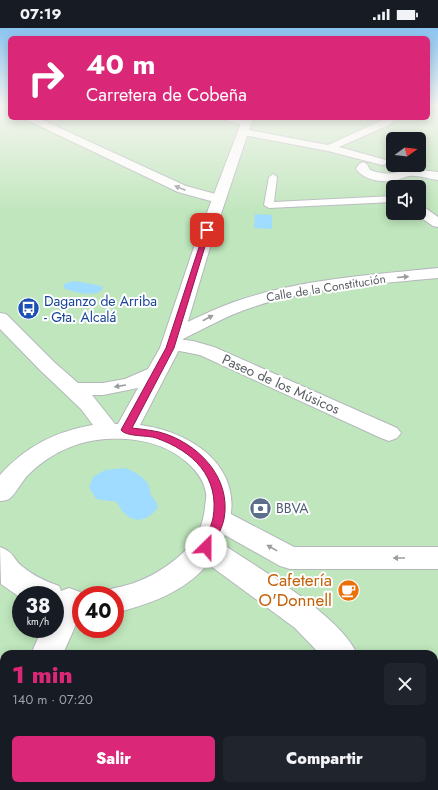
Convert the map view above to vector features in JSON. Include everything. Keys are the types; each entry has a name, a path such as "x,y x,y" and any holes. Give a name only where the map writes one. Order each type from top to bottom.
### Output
{"street":[{"path":"83,143 182,189 218,199"},
{"path":"117,430 157,373 173,340 218,199 239,143"},
{"path":"310,143 342,152 386,162"},
{"path":"329,148 341,143"},
{"path":"342,152 363,166 362,168 365,171 384,176 398,176 404,172"},
{"path":"363,166 371,162 386,162"},
{"path":"426,171 438,176"},
{"path":"384,176 386,180"},
{"path":"426,215 438,223"},
{"name":"Calle de la Constitución","path":"173,340 216,314 255,300 296,291 369,280 438,273"},
{"path":"0,318 48,366 117,430"},
{"name":"Paseo de los Músicos","path":"173,340 207,351 388,433"},
{"path":"73,389 103,389 130,384 157,373"},
{"path":"0,492 18,469 45,449 76,436 117,430 158,435 185,447 206,466 218,491 218,519 206,547 182,571 149,591 124,598"},
{"path":"218,519 290,558 438,558"},
{"path":"206,547 306,618 333,650"},
{"path":"4,571 27,586"},
{"path":"48,650 52,638"}],"lane":[{"path":"273,177 269,205 386,199"}],"green space":[{"path":"0,143 386,143 386,172 426,172 426,143 438,143 438,650 0,650"}],"water":[{"path":"255,214 272,215 272,229 254,228"},
{"path":"74,281 103,287 102,290 98,292 89,294 78,293 64,288 64,284"},
{"path":"125,468 136,473 145,480 149,486 151,495 156,501 158,506 156,510 146,518 137,520 129,517 125,514 117,502 96,499 89,487 93,477 105,470"}],"place":[{"name":"Daganzo de Arriba - Gta. Alcalá","path":"28,309"},
{"name":"BBVA","path":"260,508"},
{"name":"Cafetería O'Donnell","path":"348,590"}],"route":[{"path":"206,547 218,519 218,491 206,466 185,447 158,435 126,430 170,348 207,230"}]}
